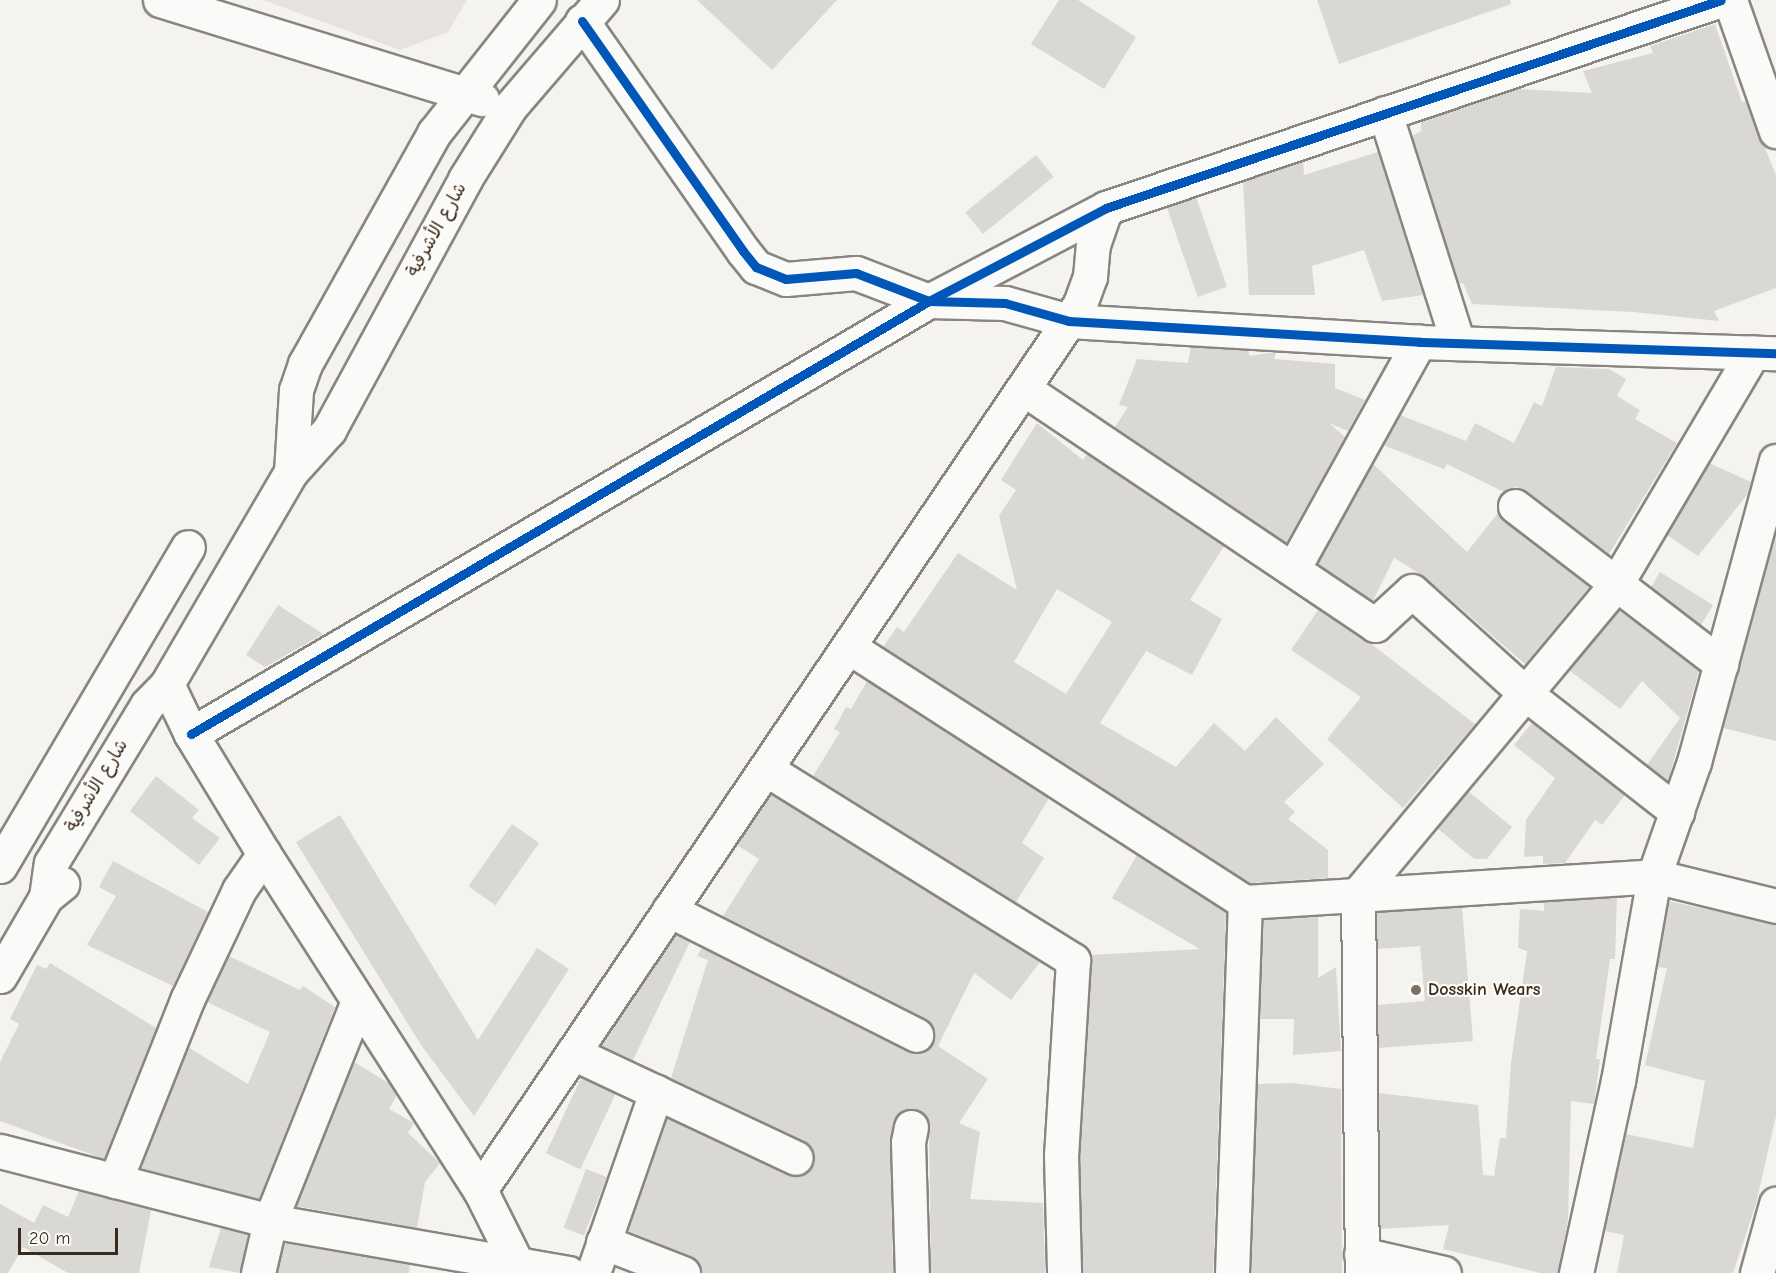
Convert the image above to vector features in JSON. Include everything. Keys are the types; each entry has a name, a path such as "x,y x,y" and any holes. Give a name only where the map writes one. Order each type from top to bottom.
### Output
{"street":[{"path":"160,0 464,94 510,106"},
{"name":"شارع الأشرفية","path":"291,472 296,390 305,364 434,133 539,0"},
{"path":"191,734 929,301 1106,208 1721,0"},
{"path":"1730,0 1776,131"},
{"path":"592,10 756,267 770,275 802,280 856,273 886,282 929,301 1005,303 1069,321 1419,342 1765,352"},
{"name":"شارع الأشرفية","path":"0,976 46,897 66,879 152,729 167,684 291,472 329,430 465,179 510,106 592,10"},
{"path":"1385,113 1458,343"},
{"path":"480,1190 1069,321 1087,289 1093,244 1106,208"},
{"path":"1293,569 1419,342"},
{"path":"1444,1273 1361,1264 1358,894 1616,584 1765,352"},
{"path":"1024,389 1375,625 1412,591 1526,694 1677,812"},
{"path":"1576,1273 1618,1082 1654,876 1677,812 1721,663 1776,461"},
{"path":"1515,506 1721,663"},
{"path":"0,866 188,547"},
{"path":"849,647 1245,902 1654,876 1776,906"},
{"path":"167,684 191,734 264,854 357,1002 480,1190 517,1269"},
{"path":"765,769 1073,960 1061,1155 1064,1273"},
{"path":"115,1181 187,1000 239,890 264,854"},
{"path":"1232,1273 1245,902"},
{"path":"669,910 916,1035"},
{"path":"258,1273 270,1221 357,1002"},
{"path":"573,1053 796,1158"},
{"path":"593,1273 656,1092"},
{"path":"911,1127 908,1142 912,1273"},
{"path":"0,1151 270,1221 517,1269 569,1273"},
{"path":"1757,1273 1776,1204"},
{"path":"603,1242 683,1273"}],"shaded area":[{"path":"263,0 467,0 448,32 400,50"}],"building":[{"path":"697,0 837,0 772,70"},
{"path":"1059,0 1078,0 1136,37 1104,89 1031,44"},
{"path":"1317,0 1510,0 1511,4 1339,64"},
{"path":"1715,24 1742,102 1746,101 1776,175 1776,288 1714,311 1719,321 1633,312 1472,304 1463,283 1459,284 1412,136 1421,131 1421,121 1518,89 1592,93 1583,71 1653,53 1650,46"},
{"path":"1378,152 1423,295 1382,301 1364,250 1312,266 1315,295 1249,295 1243,181 1303,161 1304,175"},
{"path":"1036,155 1054,177 983,234 965,212"},
{"path":"1196,197 1227,287 1198,297 1167,207"},
{"path":"1191,347 1248,351 1250,356 1276,352 1274,359 1335,364 1335,388 1365,400 1348,431 1329,423 1345,437 1286,543 1115,427 1128,407 1119,405 1137,359 1188,363"},
{"path":"1556,367 1609,369 1626,379 1617,396 1640,410 1635,419 1677,443 1609,554 1526,491 1517,487 1504,492 1447,464 1444,469 1383,445 1400,415 1466,441 1475,423 1514,443 1534,402 1542,406"},
{"path":"1037,423 1083,460 1087,454 1224,546 1190,600 1222,619 1192,675 1146,651 1100,723 1176,767 1214,723 1245,751 1276,717 1324,764 1284,802 1295,812 1288,819 1328,850 1328,878 1250,883 883,647 897,627 904,632 958,553 1017,590 999,516 1016,490 1001,480","holes":["1057,589 1112,622 1066,694 1014,662"]},
{"path":"1709,463 1751,482 1747,495 1698,556 1667,535"},
{"path":"1373,464 1467,552 1498,513 1589,587 1525,664 1425,577 1394,558 1373,601 1317,564"},
{"path":"1776,532 1776,741 1723,728"},
{"path":"1660,572 1713,605 1701,625 1651,587"},
{"path":"278,605 323,634 265,667 246,655"},
{"path":"1318,610 1370,643 1475,724 1403,808 1327,739 1361,697 1291,650"},
{"path":"1619,610 1699,671 1668,781 1647,765 1680,718 1642,681 1620,709 1569,670"},
{"path":"867,681 1049,798 1022,843 1044,858 1016,902 813,776 840,732 834,729 846,707 851,709"},
{"path":"1532,723 1625,795 1602,825 1595,820 1565,863 1543,864 1543,856 1524,857 1526,820 1555,778 1514,745"},
{"path":"156,776 199,810 192,818 220,838 199,865 130,811"},
{"path":"1468,791 1512,827 1487,859 1474,859 1437,828"},
{"path":"771,794 1040,962 1011,1000 974,973 938,1046 988,1079 959,1123 980,1132 970,1199 1043,1203 1045,1273 931,1273 929,1122 914,1109 897,1115 890,1139 893,1273 701,1273 698,1262 690,1256 627,1231 667,1118 788,1175 806,1174 813,1165 812,1148 804,1141 671,1078 708,960 697,956 702,948 908,1052 926,1051 933,1043 932,1025 924,1018 723,916 759,859 737,845"},
{"path":"340,815 478,1040 537,948 569,969 474,1116 421,1045 296,842"},
{"path":"512,824 539,843 495,905 468,886"},
{"path":"1137,855 1226,912 1213,1273 1083,1273 1080,1155 1090,955 1200,949 1112,898"},
{"path":"113,861 208,912 173,986 87,945 116,896 99,887"},
{"path":"1617,897 1615,959 1610,959 1596,1059 1600,1059 1594,1104 1571,1101 1568,1220 1558,1273 1540,1273 1443,1249 1449,1225 1380,1229 1379,1093 1478,1105 1483,1175 1494,1176 1500,1138 1506,1138 1511,1063 1527,951 1518,948 1520,909 1544,911 1544,902"},
{"path":"1669,901 1776,924 1776,1116 1756,1204 1733,1273 1617,1273 1624,1235 1604,1231 1626,1134 1693,1148 1705,1081 1645,1065 1667,968 1657,967"},
{"path":"1462,907 1473,1041 1378,1048 1378,1005 1425,1001 1420,946 1377,949 1377,912"},
{"path":"1318,916 1318,978 1336,967 1341,1051 1293,1055 1294,1019 1260,1019 1263,920"},
{"path":"676,934 690,942 633,1060 601,1045"},
{"path":"229,956 300,990 303,986 335,1007 259,1199 140,1168 188,1047 248,1084 270,1032 207,1002"},
{"path":"50,963 156,1028 104,1159 0,1121 0,1062 19,1024 10,1019 37,965 46,969"},
{"path":"354,1062 390,1084 397,1095 389,1109 414,1123 408,1133 440,1163 425,1182 417,1228 296,1206"},
{"path":"581,1078 615,1094 580,1169 546,1153"},
{"path":"1292,1083 1341,1089 1342,1273 1251,1273 1257,1084"},
{"path":"586,1169 607,1177 584,1236 563,1228"},
{"path":"79,1191 151,1210 139,1273 68,1273 23,1247 8,1273 0,1273 0,1204 34,1223 43,1205 68,1217"},
{"path":"221,1228 248,1235 240,1273 209,1267"},
{"path":"284,1243 410,1264 409,1273 277,1273"}],"cycle path":[{"path":"191,734 929,301 1106,208 1721,0"},
{"path":"582,21 743,251 756,267 786,279 856,273 929,301 1005,303 1069,321 1419,342 1776,353"}],"place":[{"name":"Dosskin Wears","path":"1416,990"}]}
